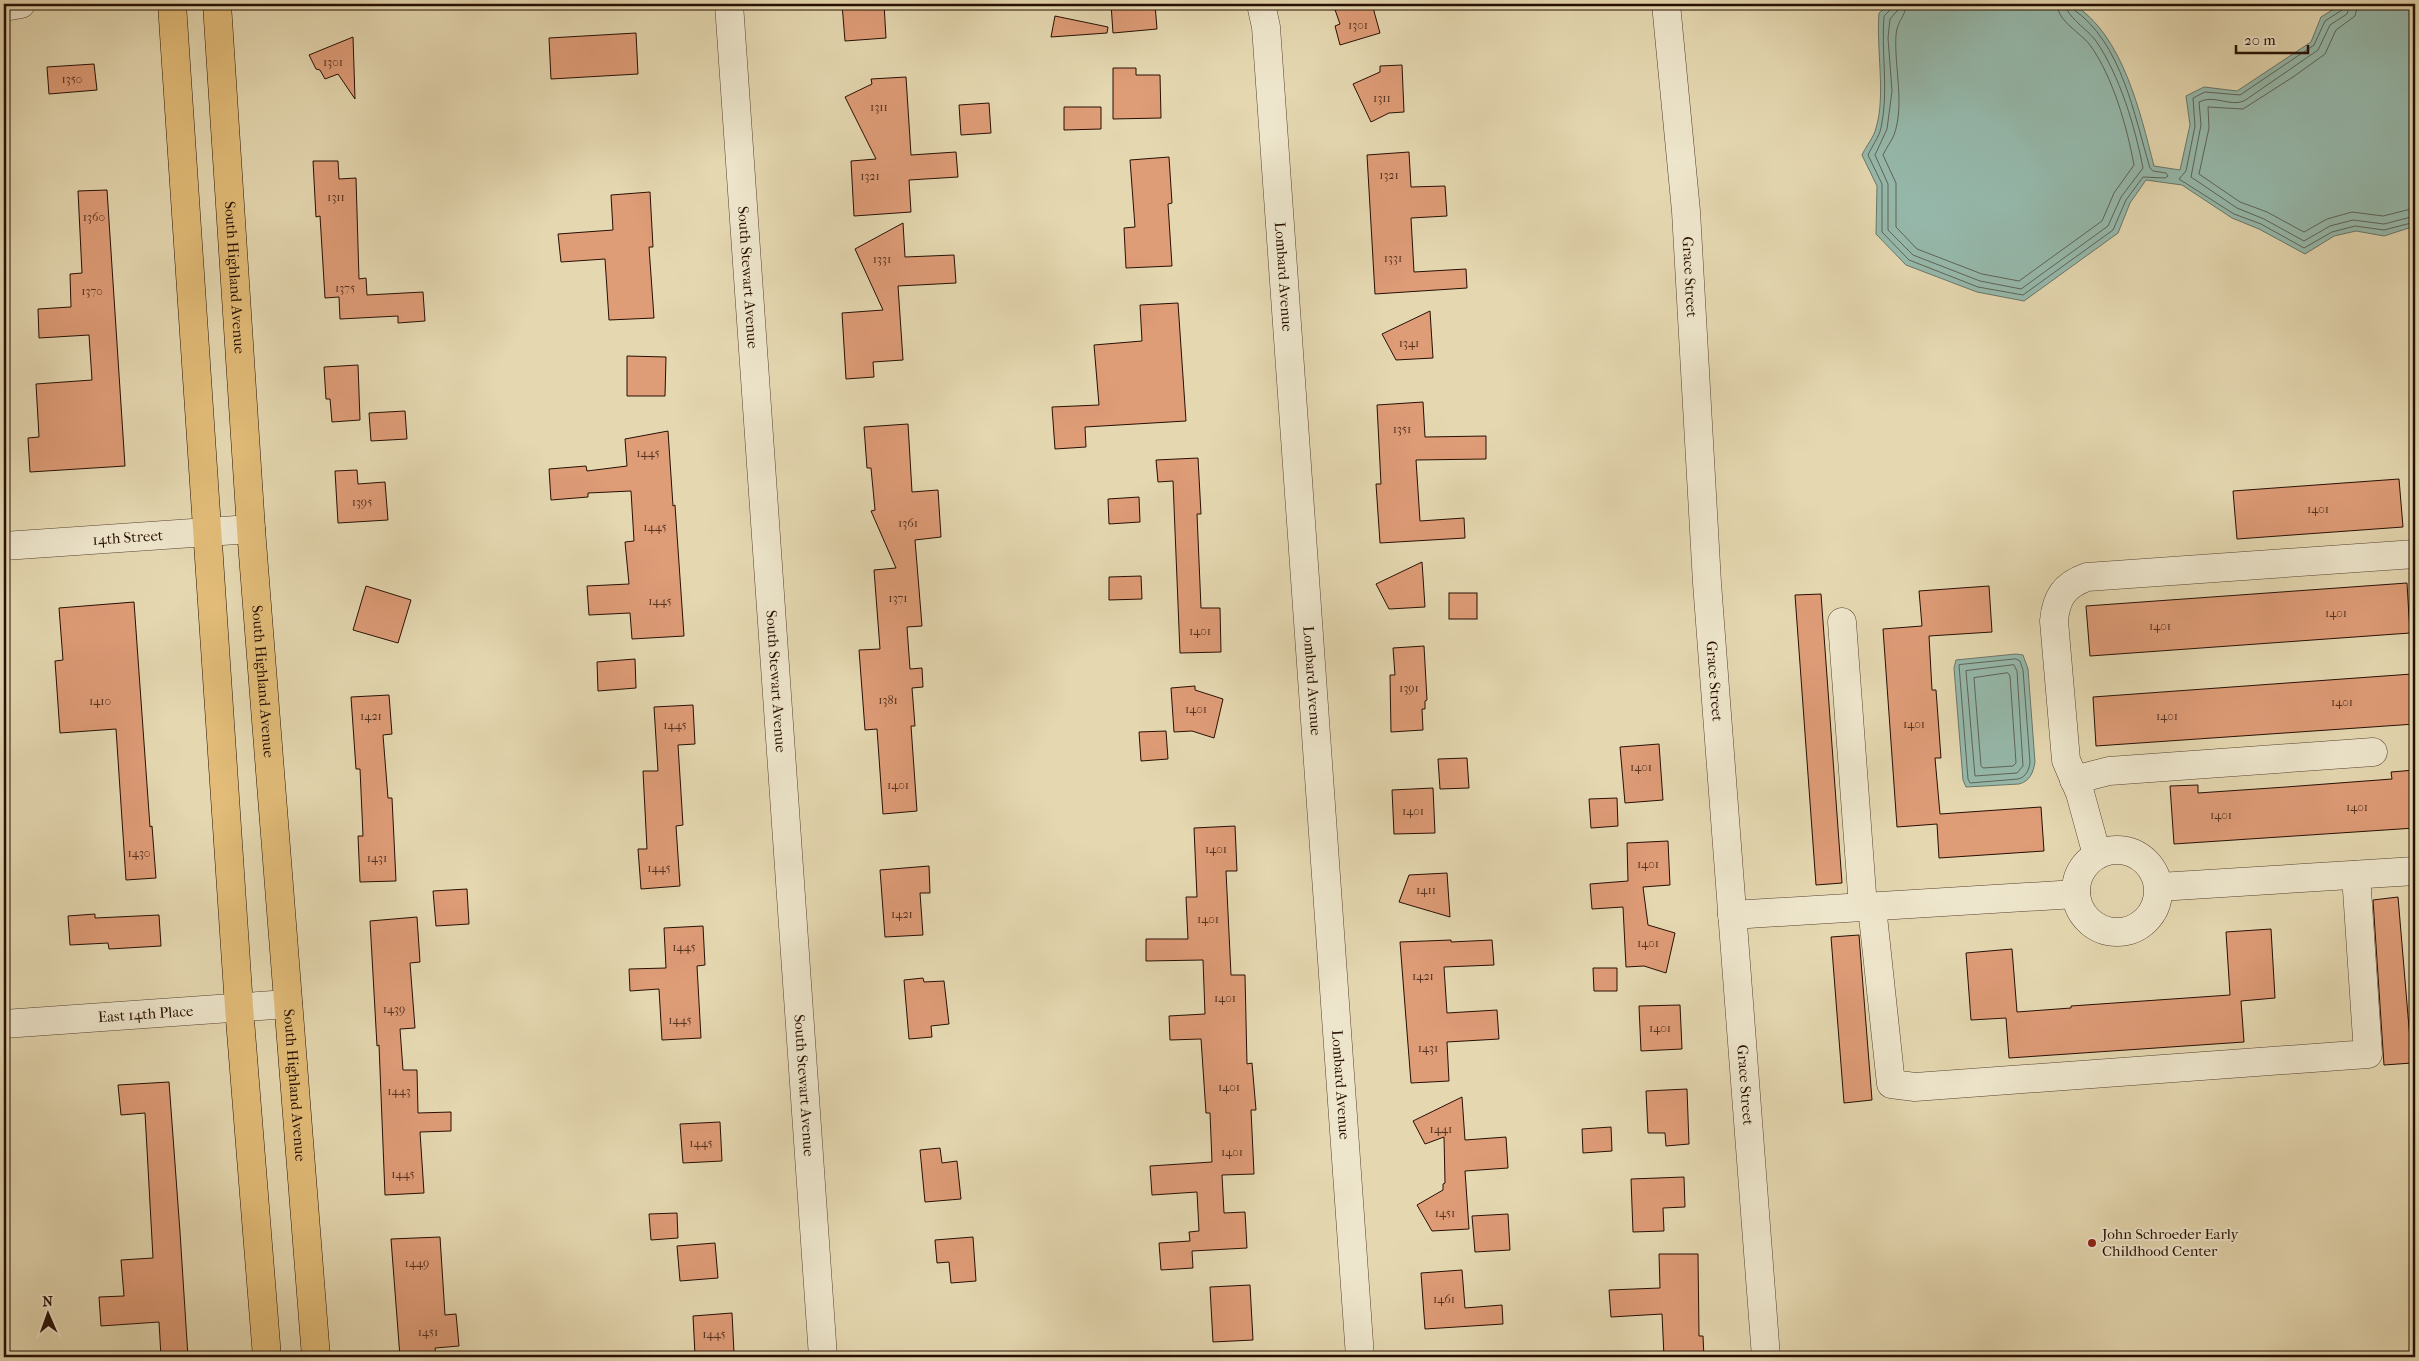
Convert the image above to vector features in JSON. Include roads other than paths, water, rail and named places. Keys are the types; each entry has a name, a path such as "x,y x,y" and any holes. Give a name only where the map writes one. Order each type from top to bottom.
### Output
{"main road":[{"path":"172,4 239,1007 267,1357"},
{"name":"South Highland Avenue","path":"217,4 251,530 316,1357"}],"street":[{"path":"4,8 21,4"},
{"name":"South Stewart Avenue","path":"730,4 823,1357"},
{"name":"Lombard Avenue","path":"1261,4 1266,27 1360,1357"},
{"name":"Grace Street","path":"1666,4 1686,211 1707,583 1766,1357"},
{"name":"14th Street","path":"4,546 251,530"},
{"path":"2097,855 2080,793 2066,760 2062,735 2054,621 2055,607 2067,586 2087,577 2415,554"},
{"path":"1842,622 1868,907 1891,1084 1915,1087 2368,1054 2356,875"},
{"path":"2074,780 2109,772 2373,752"},
{"path":"2120,850 2131,852 2150,866 2159,887 2154,910 2147,920 2138,927 2127,931 2103,930 2093,924 2079,905 2076,894 2081,871 2088,862 2097,855 2120,850"},
{"path":"2159,887 2415,871"},
{"path":"1732,915 2076,894"},
{"name":"East 14th Place","path":"4,1024 288,1004"}],"water":[{"path":"1890,4 2073,4 2090,18 2105,35 2117,55 2135,99 2154,166 2180,170 2190,125 2186,96 2204,87 2237,91 2311,42 2321,17 2342,4 2415,4 2415,226 2384,236 2356,231 2334,236 2305,254 2259,229 2232,218 2182,185 2146,180 2130,203 2118,233 2024,301 1977,292 1906,265 1876,234 1877,186 1862,155 1875,131 1879,115 1881,87 1879,13"},
{"path":"2016,654 2023,655 2028,669 2035,762 2032,773 2026,781 2019,784 1966,787 1963,780 1954,668 1956,660"}],"place":[{"name":"John Schroeder Early Childhood Center","path":"2092,1243"}]}
